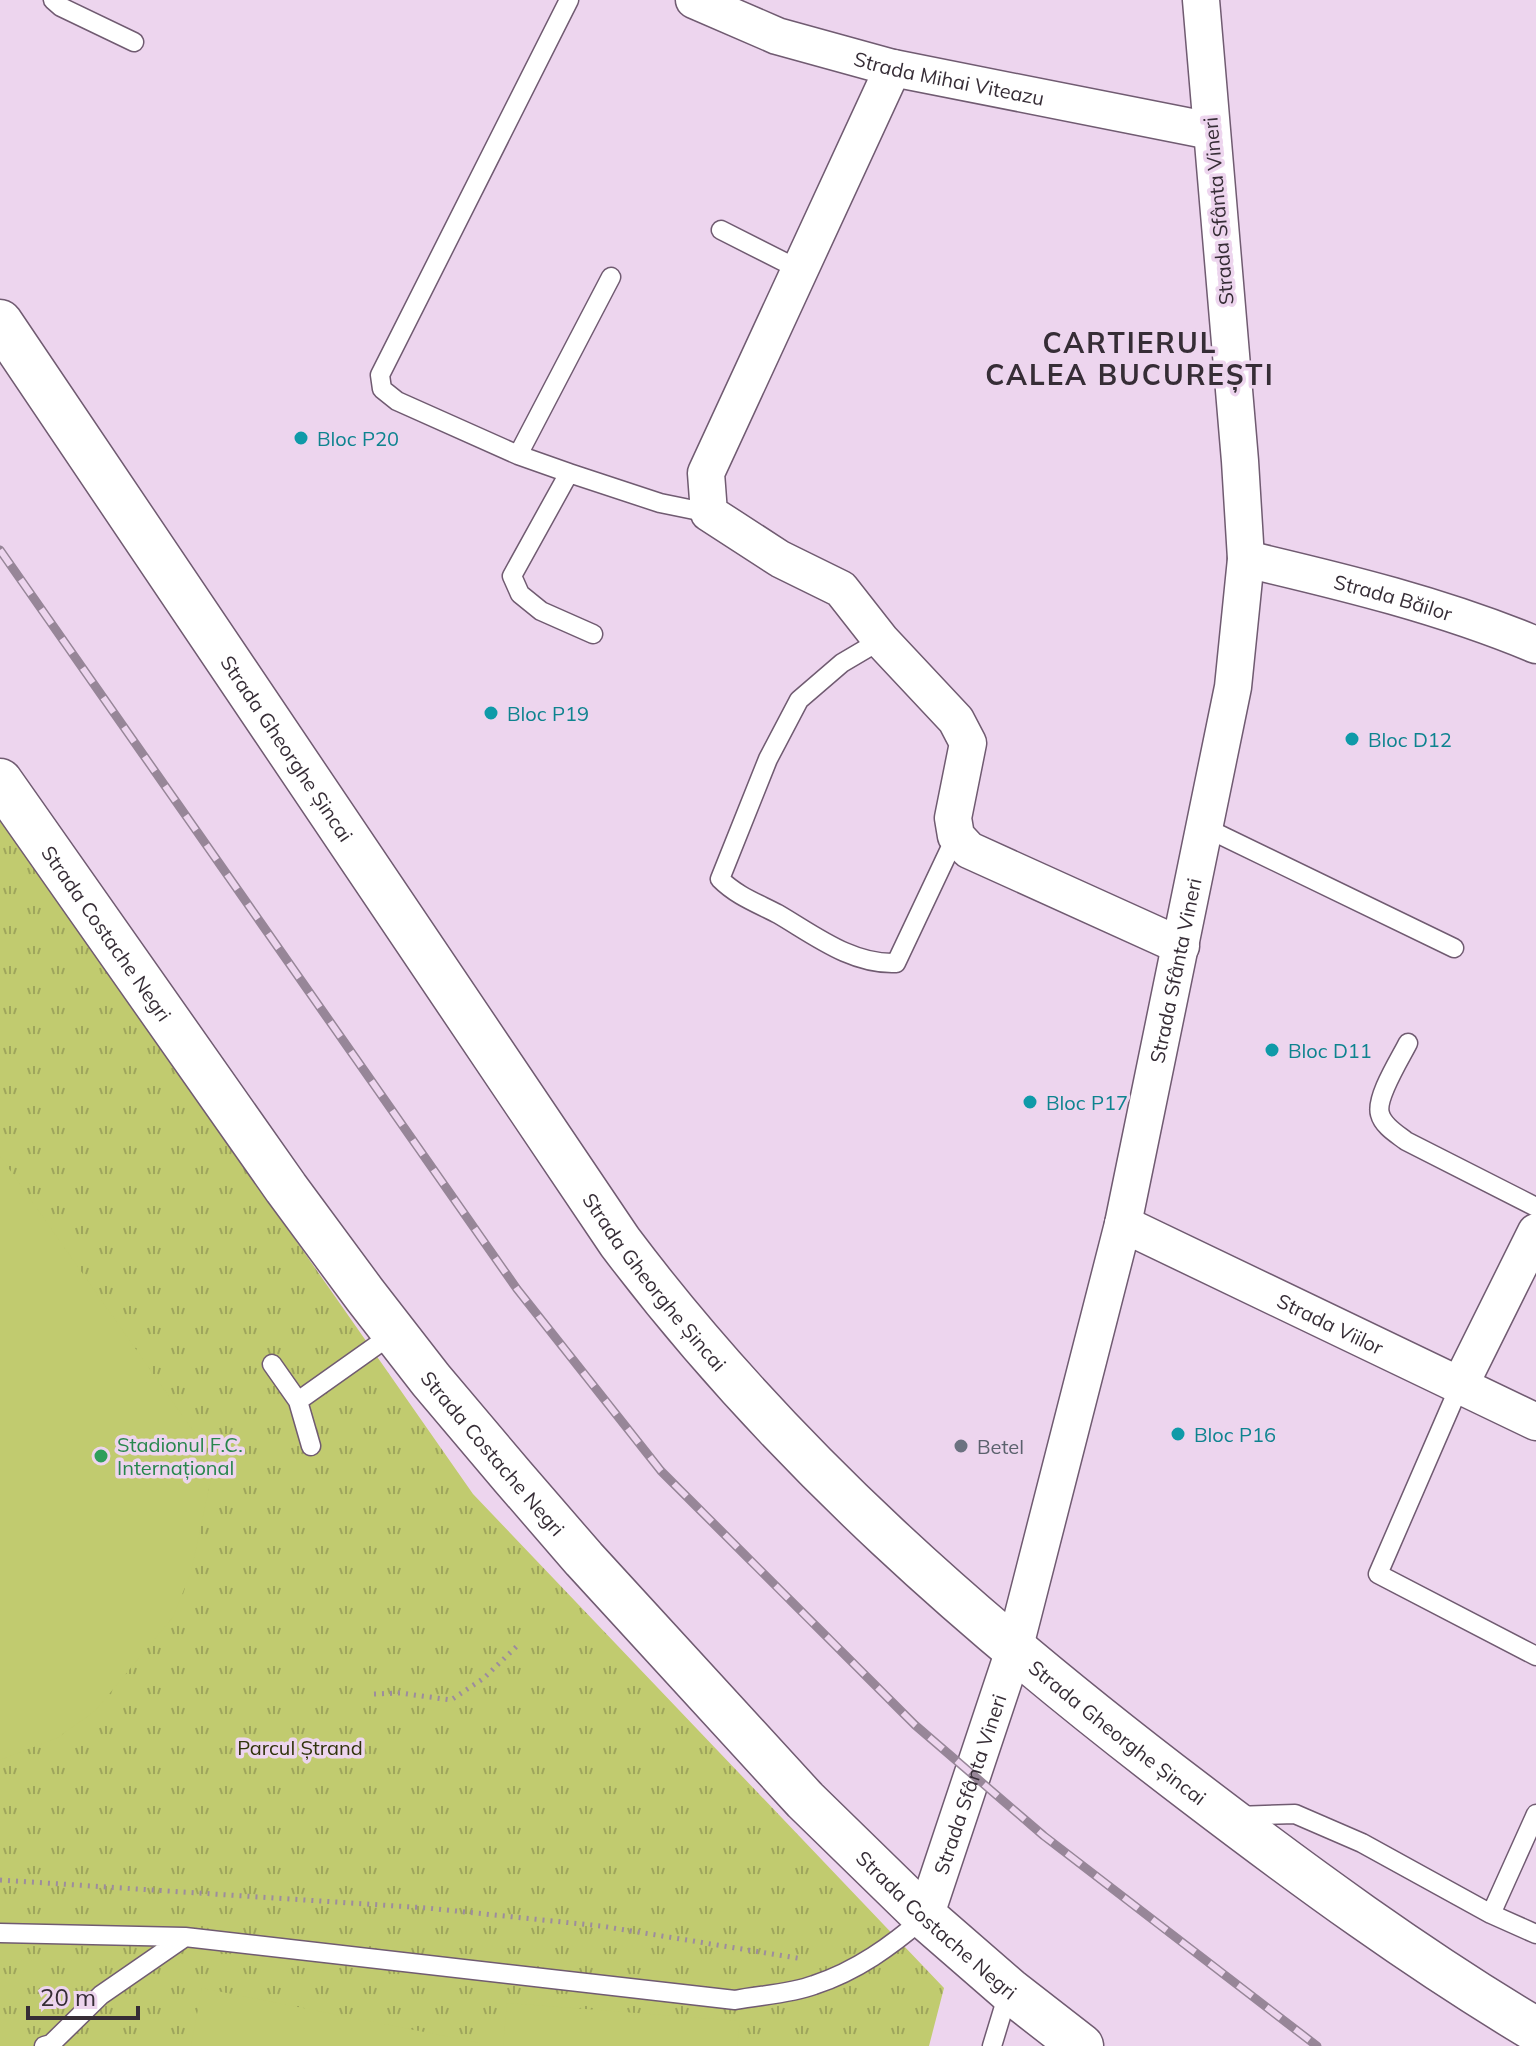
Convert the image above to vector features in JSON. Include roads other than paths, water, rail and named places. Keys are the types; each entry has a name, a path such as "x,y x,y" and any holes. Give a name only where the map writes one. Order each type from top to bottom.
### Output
{"main road":[{"name":"Strada Gheorghe Șincai","path":"0,322 568,1167 672,1312 748,1398 885,1537 1014,1650 1226,1817 1420,1956 1536,2030"},
{"name":"Strada Costache Negri","path":"0,781 286,1188 431,1380 584,1559 805,1800 925,1917 1009,1990 1081,2046"}],"street":[{"name":"Strada Mihai Viteazu","path":"694,0 777,36 893,68 1211,131"},
{"name":"Strada Sfânta Vineri","path":"925,1917 1014,1650 1123,1224 1233,687 1246,559 1201,0"},
{"path":"893,68 706,473 709,513 780,559 841,589 881,640 956,720 968,743 953,818 956,836 969,850 1181,946"},
{"name":"Strada Băilor","path":"1246,559 1353,584 1536,645"},
{"name":"Strada Viilor","path":"1123,1224 1536,1422"},
{"path":"1460,1385 1536,1232"}],"lane":[{"path":"53,0 61,7 134,42"},
{"path":"569,0 380,375 382,389 397,401 518,455 660,503 709,513"},
{"path":"721,230 800,270"},
{"path":"518,455 611,277"},
{"path":"569,473 512,576 520,594 541,611 593,634"},
{"path":"881,640 842,663 799,700 768,759 720,879 736,895 760,904 836,949 879,964 896,963 956,836"},
{"path":"1204,827 1454,948"},
{"path":"1408,1043 1380,1100 1380,1114 1388,1128 1406,1141 1536,1207"},
{"path":"298,1401 394,1333"},
{"path":"272,1364 298,1401 311,1446"},
{"path":"1460,1385 1378,1574 1536,1656"},
{"path":"1226,1817 1295,1814 1362,1843 1491,1914 1536,1934"},
{"path":"1491,1914 1536,1814"},
{"path":"0,1933 185,1937 735,2000 812,1986 861,1966 925,1917"},
{"path":"44,2046 51,2044 101,1995 185,1937"},
{"path":"992,2046 1009,1990"}],"railway":[{"path":"0,550 517,1289 661,1471 915,1725 1044,1836 1317,2046"}],"place":[{"name":"Bloc P20","path":"301,438"},
{"name":"Bloc P19","path":"491,713"},
{"name":"Bloc D12","path":"1352,739"},
{"name":"Bloc D11","path":"1272,1050"},
{"name":"Bloc P17","path":"1030,1102"},
{"name":"Bloc P16","path":"1178,1434"},
{"name":"Betel","path":"961,1446"},
{"name":"Stadionul F.C. Internațional","path":"101,1456"}],"district":[{"name":"CARTIERUL CALEA BUCUREȘTI","path":"1130,358"}],"park label":[{"name":"Parcul Ștrand","path":"300,1747"}]}
